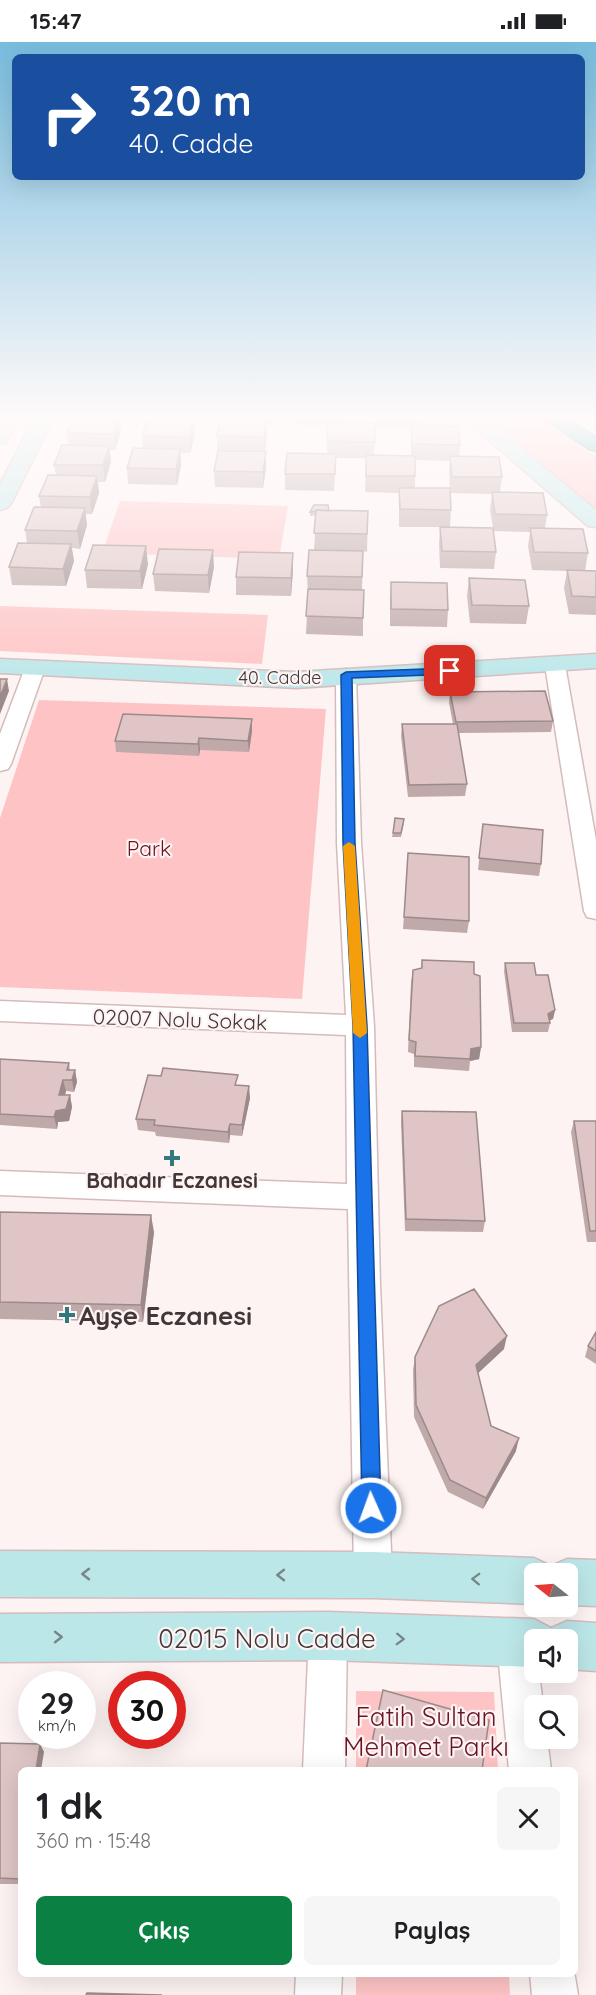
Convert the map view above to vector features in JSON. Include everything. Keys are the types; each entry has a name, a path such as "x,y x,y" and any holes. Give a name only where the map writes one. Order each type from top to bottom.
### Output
{"street":[{"path":"582,508 596,520"},
{"name":"40. Cadde","path":"0,666 296,680 346,675 596,661"},
{"path":"555,665 596,911"},
{"path":"0,764 35,668"},
{"path":"346,675 349,843 360,1026 374,1575"},
{"name":"02007 Nolu Sokak","path":"0,1011 360,1026"},
{"path":"0,1183 363,1197"},
{"path":"0,1574 374,1575 524,1581"},
{"path":"578,1582 596,1583"},
{"path":"324,1767 328,1636"},
{"name":"02015 Nolu Cadde","path":"0,1638 328,1636 524,1642"},
{"path":"578,1646 596,1647"},
{"path":"527,1683 530,1767"},
{"path":"318,1995 319,1977"},
{"path":"553,1977 555,1995"}],"green space":[{"path":"118,508 288,508 279,559 102,553"},
{"path":"0,606 268,615 262,664 0,651"},
{"name":"Park","path":"39,700 326,709 302,999 0,987 0,818"},
{"name":"Fatih Sultan Mehmet Parkı","path":"356,1691 494,1692 498,1767 356,1767"},
{"path":"356,1977 509,1977 510,1995 356,1995"}],"building":[{"path":"34,508 85,508 77,531 25,530"},
{"path":"312,508 329,508 329,511 316,510 310,512"},
{"path":"451,508 451,510 400,509"},
{"path":"494,508 546,508 547,515 495,514"},
{"path":"316,510 368,511 367,534 314,533"},
{"path":"440,527 493,528 496,552 442,551"},
{"path":"530,528 583,529 588,553 534,552"},
{"path":"18,543 71,544 63,569 9,567"},
{"path":"93,545 146,546 140,571 85,570"},
{"path":"159,549 213,550 208,575 153,574"},
{"path":"309,550 363,551 362,577 307,576"},
{"path":"239,552 293,553 291,578 236,577"},
{"path":"567,570 596,571 596,597 572,596"},
{"path":"469,578 525,580 529,606 472,605"},
{"path":"391,582 447,583 448,610 391,609"},
{"path":"308,589 364,590 363,618 306,616"},
{"path":"0,679 7,679 0,697"},
{"path":"545,691 553,721 456,722 450,692"},
{"path":"123,714 252,719 248,741 199,738 198,744 115,741"},
{"path":"402,724 457,724 467,784 409,785"},
{"path":"395,818 404,819 401,833 393,833"},
{"path":"483,824 543,830 541,864 479,858"},
{"path":"408,853 469,857 469,921 404,917"},
{"path":"422,960 474,962 474,974 480,976 481,1047 471,1049 470,1059 415,1056 416,1042 409,1040 413,970 422,968"},
{"path":"505,963 534,963 536,975 548,975 555,1010 548,1014 550,1023 514,1023"},
{"path":"0,1059 69,1063 67,1070 75,1070 72,1080 63,1080 59,1095 70,1095 66,1109 56,1111 54,1117 0,1114"},
{"path":"163,1068 238,1075 235,1085 249,1086 242,1125 230,1124 228,1132 154,1125 155,1120 136,1119 148,1075 161,1076"},
{"path":"402,1111 476,1112 485,1221 406,1219"},
{"path":"574,1121 596,1121 596,1231 590,1231"},
{"path":"0,1212 151,1215 141,1305 0,1302"},
{"path":"474,1289 507,1336 476,1365 491,1426 519,1438 486,1498 450,1480 416,1405 415,1357 439,1306"},
{"path":"596,1332 596,1351 588,1346"},
{"name":"Fatih Sultan Mehmet Parkı","path":"383,1690 489,1720 482,1767 367,1767"},
{"path":"0,1743 18,1743 18,1749 39,1749 36,1767 18,1767 18,1879 0,1878"},
{"path":"87,1993 162,1995 86,1995"}],"slow traffic":[{"path":"349,846 360,1033"}],"place":[{"name":"Bahadır Eczanesi","path":"172,1158"},
{"name":"Ayşe Eczanesi","path":"67,1315"}],"route":[{"path":"371,1508 364,1286 360,1026 349,843 346,675 450,671"}]}
